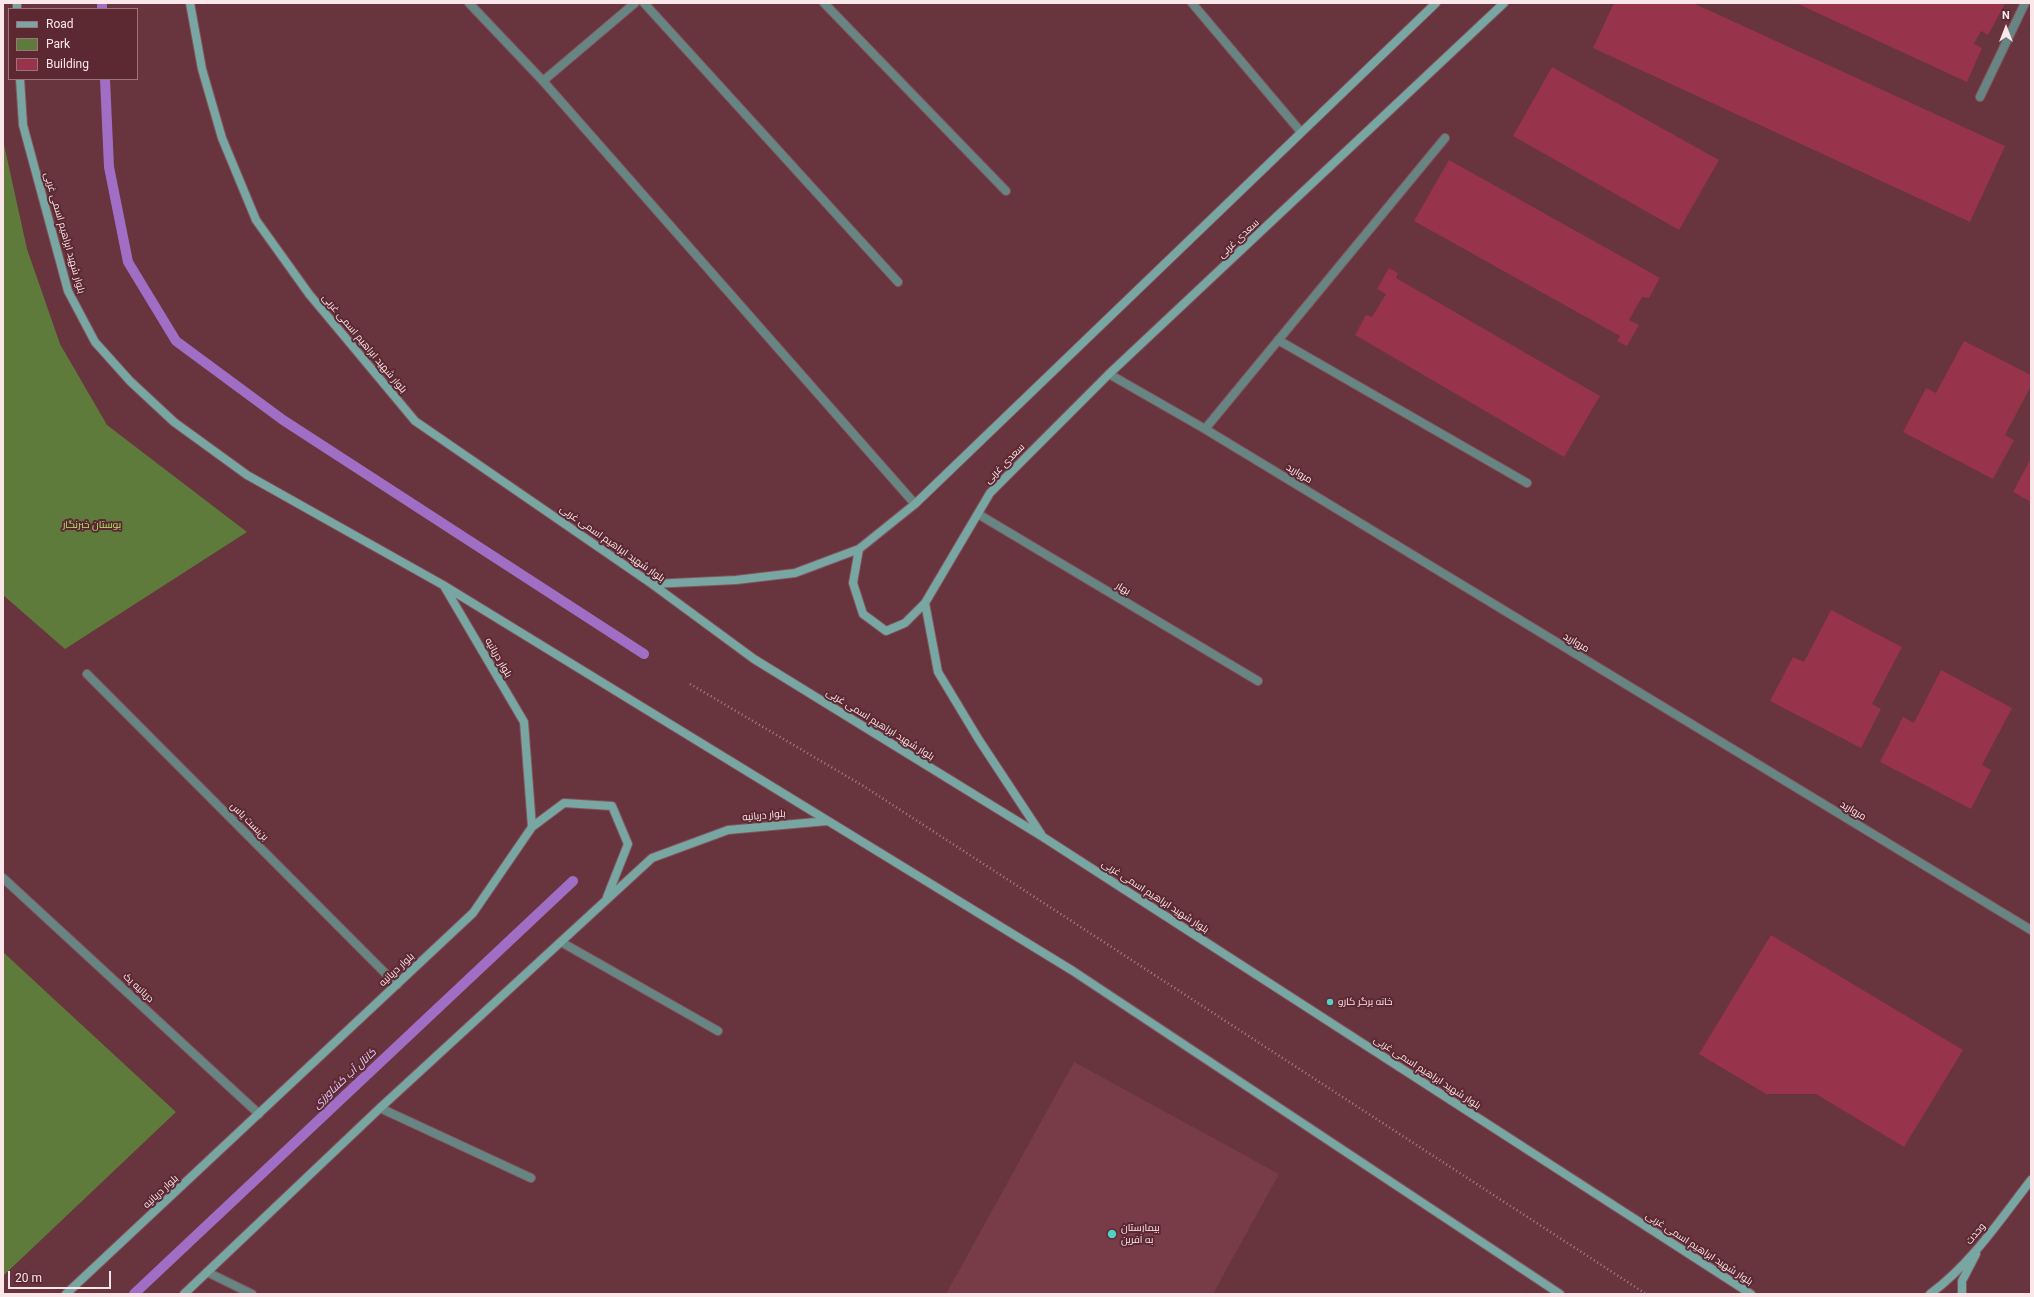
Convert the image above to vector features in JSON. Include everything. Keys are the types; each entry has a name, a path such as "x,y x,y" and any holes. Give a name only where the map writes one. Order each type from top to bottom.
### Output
{"main road":[{"name":"بلوار شهید ابراهیم اسمی غربی","path":"190,3 202,69 222,138 256,220 309,294 415,421 652,584 754,660 1043,837 1751,1294"},
{"path":"652,584 736,580 795,573 859,549 915,504 1436,3"},
{"name":"سعدی غربی","path":"859,549 853,583 863,614 886,631 905,623 925,603 990,493 1109,374 1504,3"},
{"name":"بلوار شهید ابراهیم اسمی غربی","path":"20,80 23,125 68,292 94,342 130,382 174,422 247,476 443,585 1073,971 1560,1294"},
{"name":"بلوار دریانیه","path":"66,1294 473,913 532,827 524,722 443,585"},
{"path":"925,603 938,672 979,740 1043,837"},
{"path":"532,827 564,803 612,806 628,844 606,900"},
{"name":"بلوار دریانیه","path":"184,1294 380,1108 652,858 728,830 827,821"},
{"name":"وحدت","path":"1930,1294 1943,1284 1980,1246 2031,1180"},
{"path":"1962,1294 1962,1282 1980,1246"}],"street":[{"path":"469,3 543,80 915,504"},
{"path":"543,80 635,3"},
{"path":"644,3 898,282"},
{"path":"824,3 1006,191"},
{"path":"1192,3 1301,132"},
{"path":"1980,97 2025,3"},
{"path":"1204,429 1445,138"},
{"path":"1278,340 1528,483"},
{"name":"مروارید","path":"1109,374 1204,429 2031,930"},
{"name":"بهار","path":"978,514 1258,681"},
{"name":"بن‌بست یاس","path":"87,674 397,984"},
{"name":"دریانیه یک","path":"3,878 259,1114"},
{"path":"561,942 718,1031"},
{"path":"380,1108 531,1178"},
{"path":"207,1272 252,1294"}],"path":[{"path":"690,684 865,787 1646,1294"}],"shaded area":[{"name":"بیمارستان به آفرین","path":"1074,1062 1279,1174 1213,1294 946,1294"}],"green space":[{"name":"بوستان خبرنگار","path":"3,140 27,249 60,344 107,425 247,532 65,649 3,595"},
{"path":"3,952 176,1112 3,1276"}],"building":[{"path":"1614,3 1693,3 2005,146 1970,222 1593,48"},
{"path":"1796,3 2005,4 1988,35 1981,31 1974,44 1982,48 1967,82"},
{"path":"1552,67 1719,160 1679,230 1513,136"},
{"path":"1449,160 1660,278 1649,298 1642,297 1629,320 1639,325 1627,346 1617,341 1620,336 1414,221"},
{"path":"1389,268 1398,273 1396,278 1600,396 1564,457 1355,335 1366,315 1372,317 1386,294 1377,289"},
{"path":"1964,341 2031,375 2031,386 2005,435 2014,440 1993,479 1903,432 1926,388 1936,393"},
{"path":"2031,458 2031,502 2013,492"},
{"path":"1831,610 1902,647 1872,704 1881,709 1861,748 1770,701 1793,657 1804,662"},
{"path":"1941,670 2012,708 1982,765 1991,770 1971,809 1880,762 1903,717 1914,723"},
{"path":"1771,935 1963,1050 1904,1147 1816,1094 1766,1094 1699,1054"}],"waterway":[{"path":"102,3 102,8"},
{"path":"105,80 109,167 128,262 176,341 283,420 644,654"},
{"name":"کانال آب کشاورزی","path":"134,1294 573,881"}],"place":[{"name":"خانه برگر کارو","path":"1330,1002"},
{"name":"بیمارستان به آفرین","path":"1112,1234"}]}
